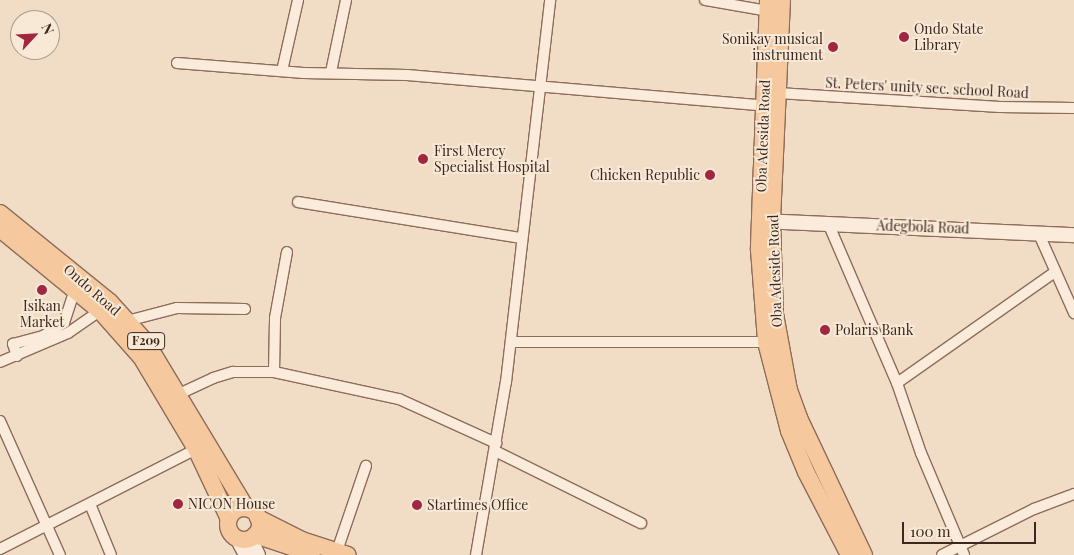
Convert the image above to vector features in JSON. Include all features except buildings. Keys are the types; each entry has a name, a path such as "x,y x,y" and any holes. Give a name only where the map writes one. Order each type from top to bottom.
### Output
{"main road":[{"path":"773,102 782,0"},
{"name":"Oba Adesida Road","path":"768,5 773,102 766,221 760,280 766,342 789,432 806,472 849,555"},
{"name":"Ondo Road","path":"0,213 106,307 141,357 196,449 229,519"},
{"name":"Oba Adeside Road","path":"766,221 774,314 789,390 815,457 864,555"},
{"name":"Ondo Road","path":"0,229 75,289 127,321 164,367 252,513"},
{"path":"229,519 235,510 252,513 302,540 342,553"},
{"path":"252,513 259,527 247,537 282,551 314,555"},
{"name":"F209","path":"229,519 230,530 247,537"}],"street":[{"path":"282,71 298,0"},
{"path":"331,72 346,0"},
{"path":"476,555 511,342 521,238 542,85 550,0"},
{"path":"705,0 768,5"},
{"name":"St. Peters' unity sec. school Road","path":"177,63 282,71 331,72 542,85 773,102 1074,108"},
{"path":"298,202 521,238"},
{"name":"Adegbola Road","path":"766,221 1038,232 1074,236"},
{"path":"828,223 897,383 961,551"},
{"path":"1038,232 1074,313"},
{"path":"274,372 275,318 287,252"},
{"path":"897,383 1055,272"},
{"path":"17,356 12,345 43,336 64,323 75,289"},
{"path":"0,362 68,333 106,307"},
{"path":"127,321 177,308 245,309"},
{"path":"511,342 766,342"},
{"path":"179,394 233,372 274,372 399,399 641,523"},
{"path":"0,421 49,525 60,555"},
{"path":"0,549 196,449"},
{"path":"342,553 366,466"},
{"path":"942,555 961,551 1074,494"},
{"path":"90,504 111,555"},
{"path":"246,555 247,537"},
{"path":"247,537 258,555"}],"place":[{"name":"Ondo State Library","path":"904,37"},
{"name":"Sonikay musical instrument","path":"833,47"},
{"name":"First Mercy Specialist Hospital","path":"423,159"},
{"name":"Chicken Republic","path":"710,175"},
{"name":"Isikan Market","path":"42,290"},
{"name":"Polaris Bank","path":"825,330"},
{"name":"NICON House","path":"178,504"},
{"name":"Startimes Office","path":"417,505"}]}
